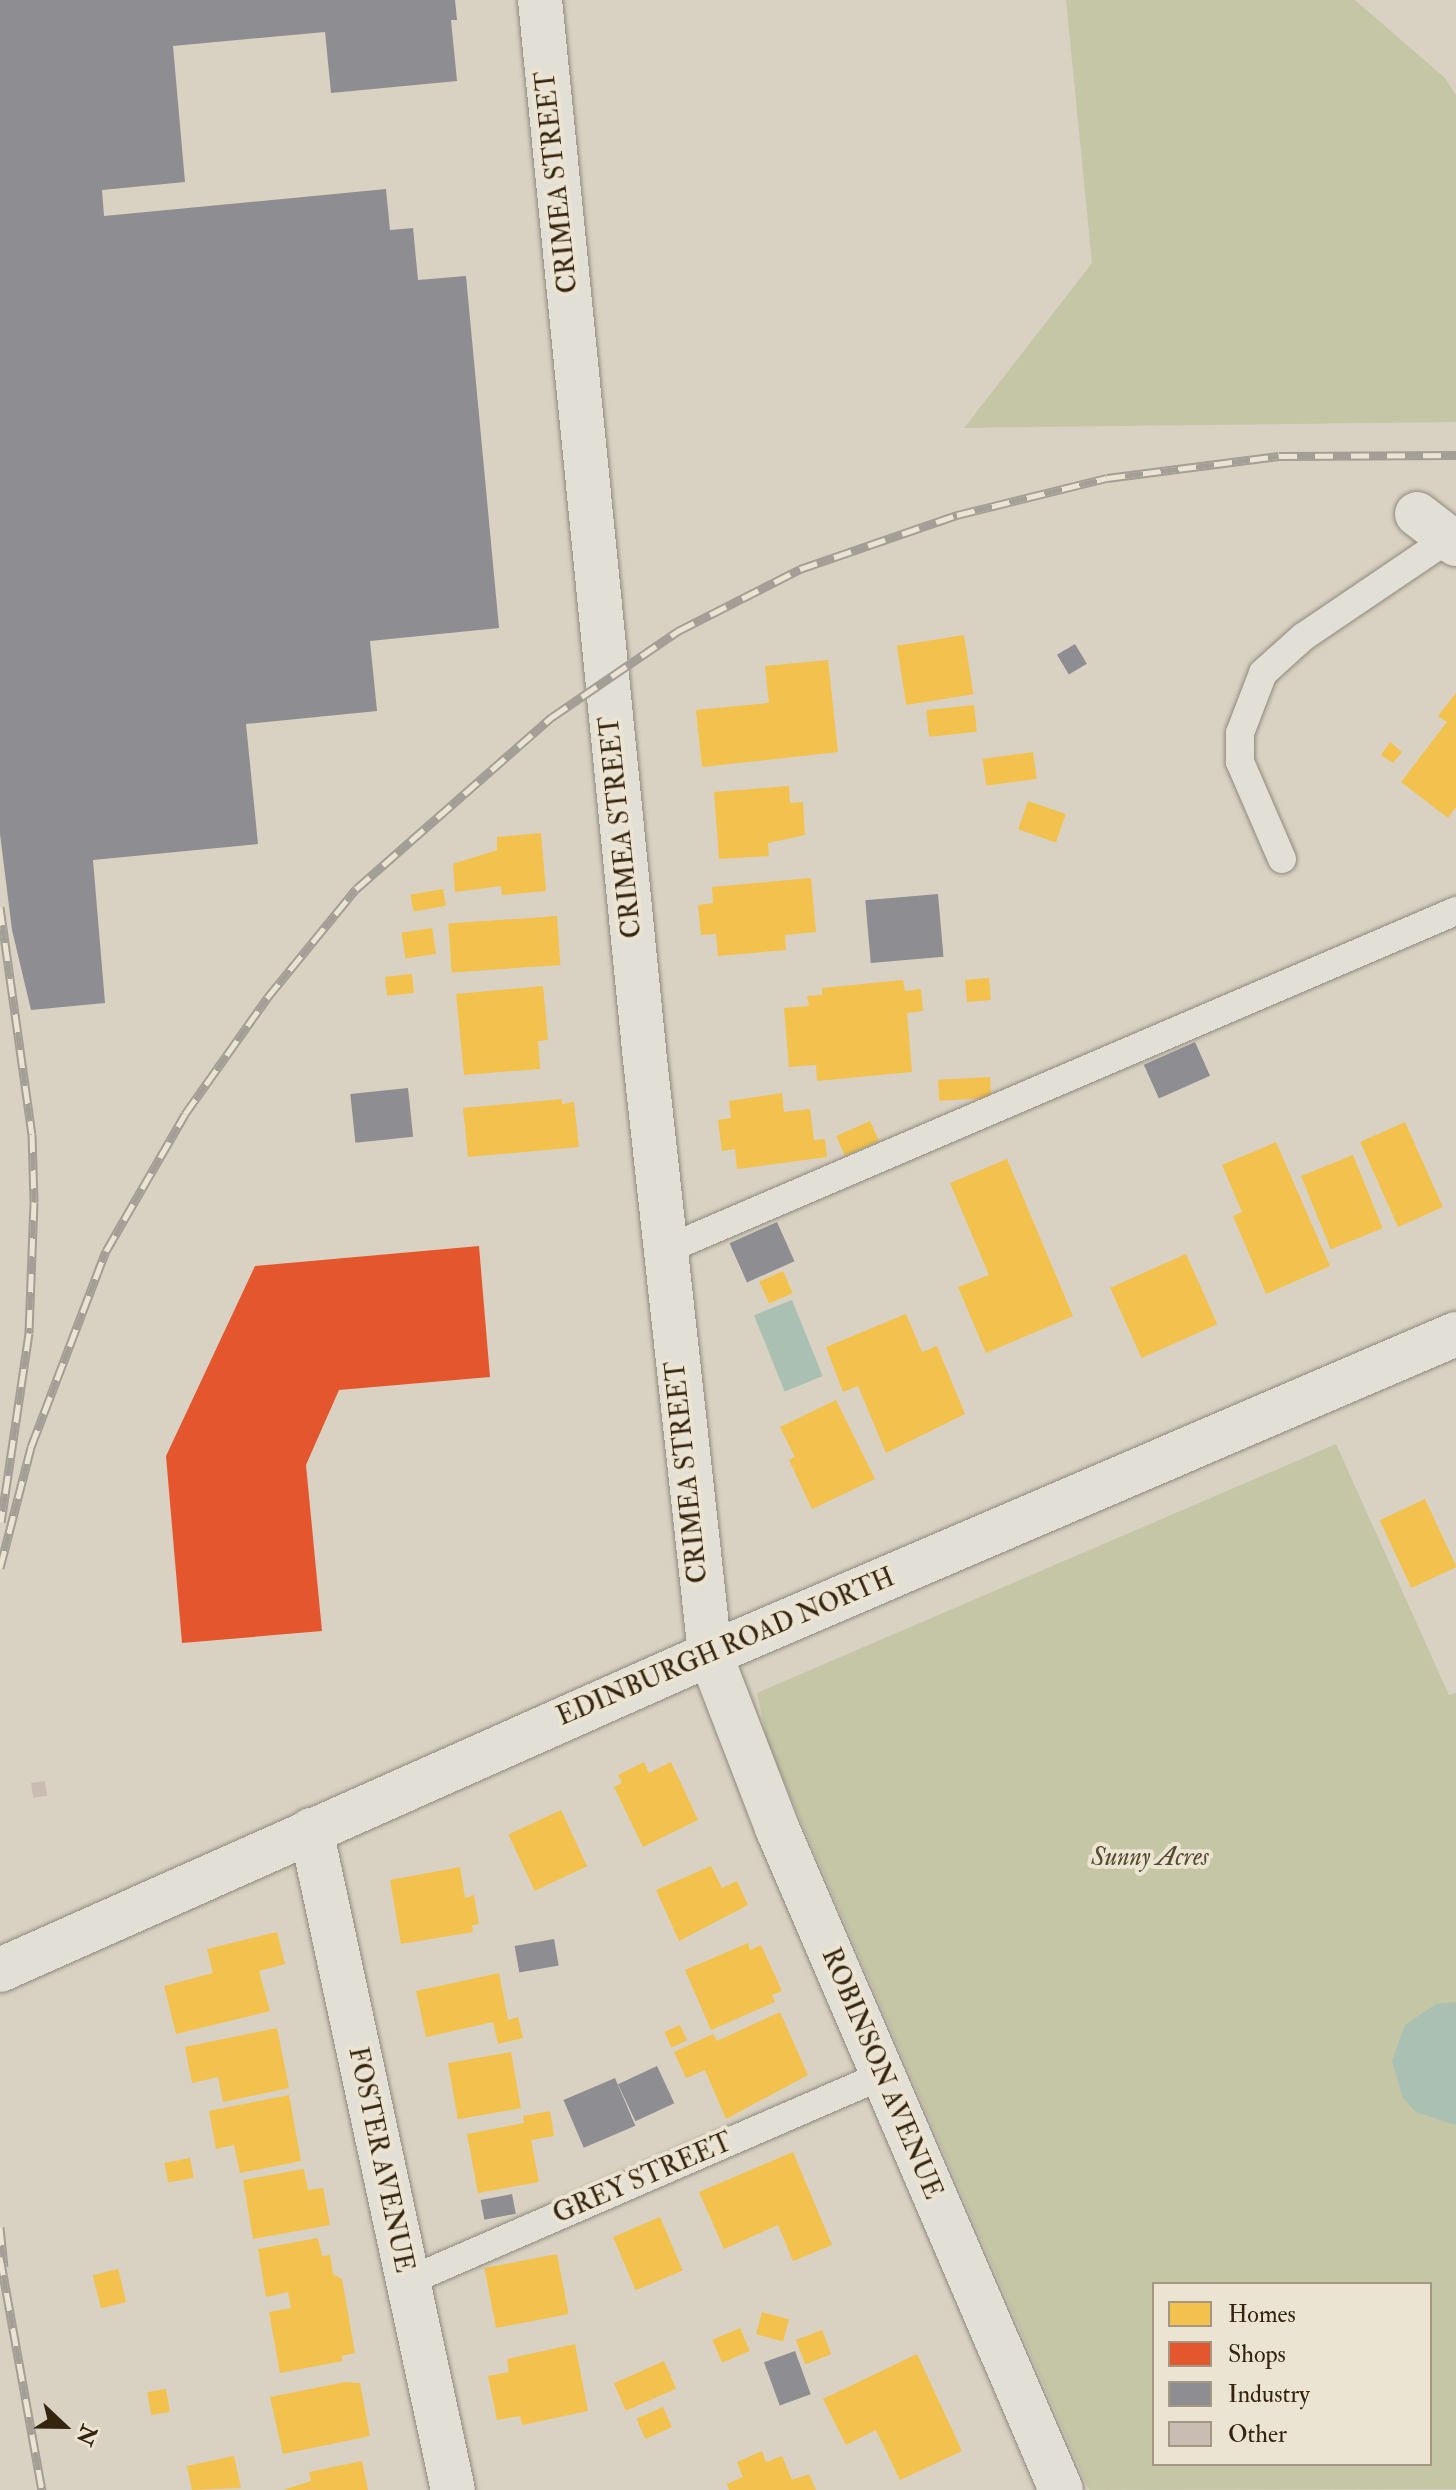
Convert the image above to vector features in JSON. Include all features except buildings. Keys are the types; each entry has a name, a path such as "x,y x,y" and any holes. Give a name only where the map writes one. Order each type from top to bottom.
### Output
{"street":[{"name":"CRIMEA STREET","path":"540,0 665,1250 710,1654"},
{"name":"EDINBURGH ROAD NORTH","path":"0,1970 710,1654 1456,1334"},
{"name":"ROBINSON AVENUE","path":"710,1654 733,1724 881,2076 1061,2490"},
{"name":"FOSTER AVENUE","path":"311,1830 453,2490"}],"lane":[{"path":"1282,859 1240,762 1240,733 1263,673 1303,637 1441,532"},
{"path":"665,1250 1456,911"},
{"name":"GREY STREET","path":"406,2282 881,2076"}],"green space":[{"path":"1066,0 1355,0 1445,78 1456,95 1456,422 964,428 1092,263"},
{"name":"Sunny Acres","path":"1336,1444 1449,1695 1456,1693 1456,2489 1089,2490 768,1744 757,1693"}],"shaded area":[{"path":"792,1300 823,1376 785,1391 754,1315"},
{"path":"1456,2002 1456,2124 1452,2124 1416,2112 1403,2098 1392,2061 1405,2025 1436,2004"}],"railway":[{"path":"0,1568 31,1447 106,1251 185,1114 267,998 356,889 552,717 678,631 800,569 957,515 1107,478 1279,456 1456,455"},
{"path":"0,907 32,1134 34,1202 29,1333 1,1522"},
{"path":"0,2227 4,2267"},
{"path":"0,2257 42,2490"}]}
